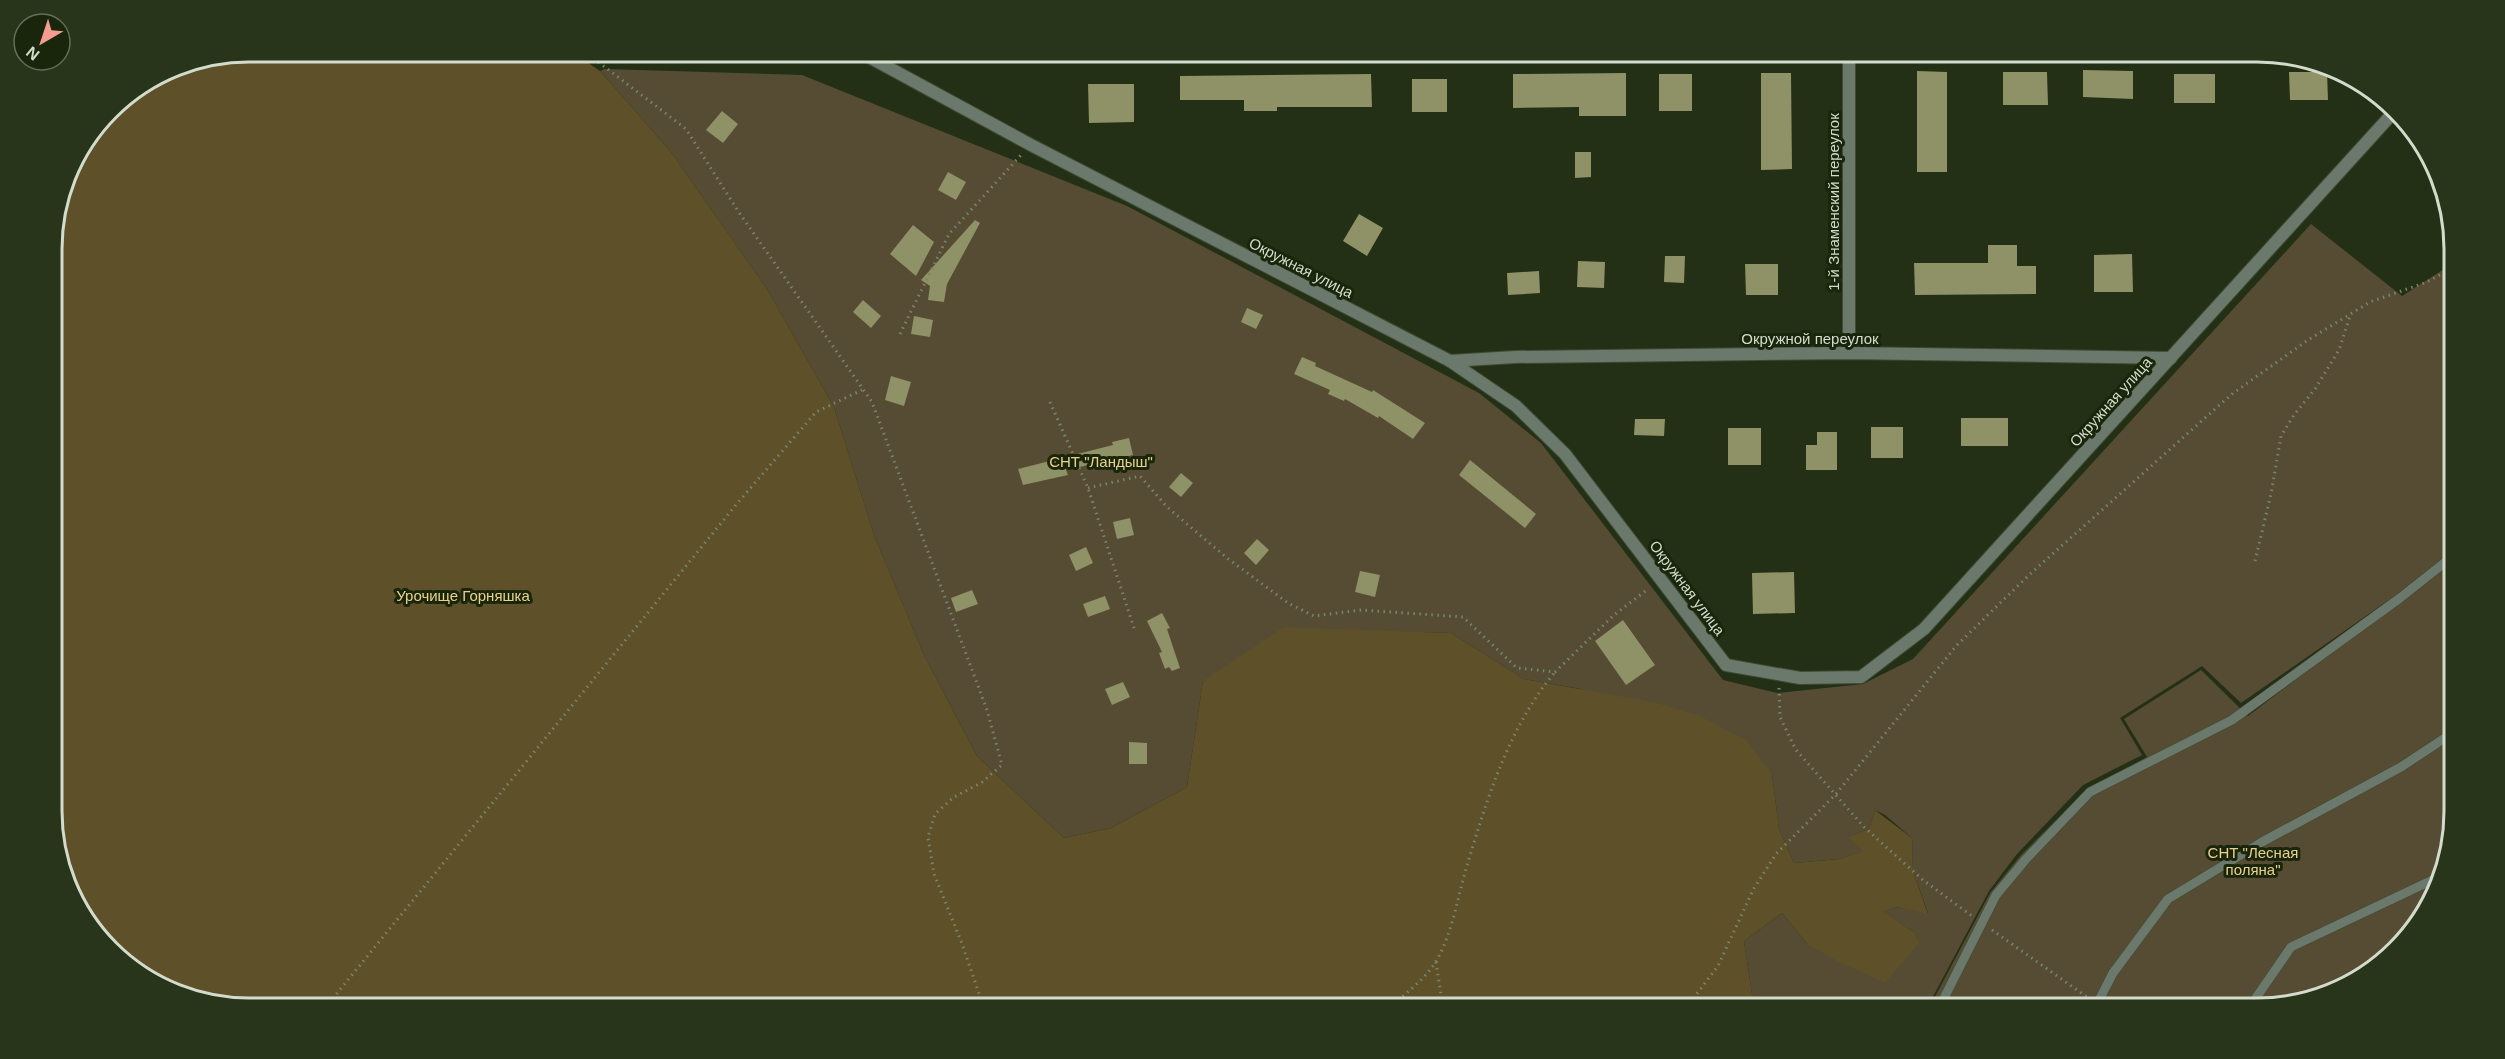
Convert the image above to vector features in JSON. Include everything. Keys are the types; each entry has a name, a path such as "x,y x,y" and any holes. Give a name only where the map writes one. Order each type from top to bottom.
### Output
{"street":[{"name":"Окружная улица","path":"876,61 1030,145 1450,361 1516,406 1565,454 1726,665 1800,678 1861,677 1924,629 2389,117"},
{"name":"1-й Знаменский переулок","path":"1849,61 1849,353"},
{"name":"Окружной переулок","path":"1450,361 1515,357 1849,353 2171,358"}],"lane":[{"path":"1944,997 1996,895 2026,859 2090,792 2232,720 2400,598 2444,563"},
{"path":"2101,997 2113,973 2168,899 2262,842 2401,767 2444,739"},
{"path":"2256,997 2291,946 2429,882"}],"path":[{"path":"596,61 686,129 738,211 872,402 987,710 1002,765 981,783 954,797 935,814 928,837 934,874 980,998"},
{"path":"900,334 949,234 1030,145"},
{"path":"1694,997 1718,966 1754,890 1776,854 1836,794 1957,645 2029,575 2232,394 2308,340 2370,302 2427,282 2444,272"},
{"path":"2255,561 2271,494 2281,436 2315,389 2339,350 2351,314"},
{"path":"333,998 720,524 816,412 863,389"},
{"path":"1050,402 1088,488 1135,631"},
{"path":"1088,488 1140,476 1167,507 1227,558 1288,603 1314,616 1361,610 1462,617 1517,668 1555,672"},
{"path":"1401,997 1420,981 1436,962 1449,928 1495,778 1538,693 1555,672 1614,615 1662,579"},
{"path":"1778,675 1780,717 1796,750 1864,828 1923,880 2084,997"},
{"path":"1436,962 1441,997"}],"green space":[{"name":"Урочище Горняшка","path":"249,61 586,61 600,71 671,152 767,289 834,407 874,535 924,655 977,756 1064,838 1111,828 1187,787 1203,681 1284,627 1451,633 1524,679 1653,702 1700,716 1746,740 1772,774 1779,829 1794,863 1839,859 1863,851 1848,837 1869,829 1875,810 1912,838 1913,871 1928,914 1896,907 1883,912 1914,932 1919,943 1885,983 1808,945 1782,913 1744,941 1752,994 1756,997 249,998 212,994 189,988 166,978 125,951 93,914 71,870 63,835 62,236 68,200 81,166 100,135 125,108 145,93 177,76 212,65"},
{"name":"СНТ \"Ландыш\"","path":"605,69 802,75 1127,206 1479,393 1541,443 1723,680 1777,693 1863,684 1913,659 2311,224 2402,296 2444,269 2444,557 2396,595 2241,703 2202,666 2120,718 2142,755 2083,785 2017,854 1989,891 1933,997 1756,997 1752,994 1744,941 1782,913 1808,945 1914,932 1882,912 1896,907 1928,913 1913,871 1912,838 1885,815 1875,810 1869,829 1849,837 1864,851 1839,859 1794,863 1779,829 1772,774 1581,689 1524,679 1451,633 1376,631 1203,681 1187,787 1111,828 1064,838 977,756 924,655 874,535 834,407 767,289 671,152 600,71"},
{"name":"СНТ \"Лесная поляна\"","path":"2444,567 2444,810 2442,835 2434,870 2424,893 2405,924 2389,943 2370,959 2339,978 2316,988 2269,997 1935,997 1990,893 2021,855 2088,788 2147,757 2124,719 2201,670 2248,716"}],"building":[{"path":"2083,70 2133,71 2133,99 2083,97"},
{"path":"1917,71 1947,72 1947,172 1917,172"},
{"path":"2003,72 2047,72 2048,105 2003,105"},
{"path":"2289,72 2318,72 2327,76 2328,100 2290,100"},
{"path":"1626,73 1626,116 1579,116 1579,107 1513,108 1513,74"},
{"path":"1761,73 1791,73 1792,169 1761,170"},
{"path":"1371,74 1372,107 1277,107 1277,111 1244,111 1244,100 1180,100 1180,76"},
{"path":"1659,74 1692,74 1692,111 1659,111"},
{"path":"2174,74 2215,74 2215,103 2174,103"},
{"path":"1412,79 1447,79 1447,112 1412,112"},
{"path":"1088,84 1134,84 1134,122 1089,123"},
{"path":"722,111 738,124 723,143 706,130"},
{"path":"1575,152 1591,152 1591,177 1575,178"},
{"path":"948,172 966,182 956,200 938,190"},
{"path":"1359,214 1383,228 1367,256 1343,241"},
{"path":"975,220 980,223 947,284 944,302 928,300 930,286 921,280"},
{"path":"913,225 934,242 916,276 890,254"},
{"path":"1988,245 2017,245 2017,266 2036,266 2036,294 1915,295 1914,263 1988,263"},
{"path":"2132,254 2133,292 2094,292 2094,255"},
{"path":"1665,256 1685,256 1684,283 1664,282"},
{"path":"1578,261 1605,262 1604,288 1577,287"},
{"path":"1745,264 1778,264 1778,295 1746,295"},
{"path":"1539,271 1540,293 1508,295 1507,273"},
{"path":"863,300 881,316 871,328 853,312"},
{"path":"1247,308 1263,315 1256,329 1241,322"},
{"path":"914,316 933,320 930,337 911,334"},
{"path":"1302,357 1316,363 1315,366 1372,392 1373,390 1425,423 1413,439 1379,416 1378,418 1345,399 1344,401 1328,394 1330,390 1294,374"},
{"path":"891,376 911,382 904,406 885,400"},
{"path":"1961,418 2008,418 2008,446 1961,446"},
{"path":"1635,419 1665,419 1664,436 1634,435"},
{"path":"1871,427 1903,427 1903,458 1871,458"},
{"path":"1728,428 1761,428 1761,465 1728,465"},
{"path":"1817,432 1837,432 1837,470 1806,470 1806,445 1817,445"},
{"path":"1129,438 1133,455 1066,470 1068,475 1023,485 1018,469 1113,445 1112,442"},
{"path":"1470,460 1536,514 1525,528 1459,475"},
{"path":"1181,473 1193,483 1181,497 1169,487"},
{"path":"1130,518 1134,535 1117,539 1113,522"},
{"path":"1257,539 1269,550 1256,565 1244,553"},
{"path":"1086,547 1093,563 1076,571 1069,555"},
{"path":"1360,571 1380,575 1375,597 1355,592"},
{"path":"1794,572 1795,613 1753,614 1752,573"},
{"path":"972,590 978,604 956,612 951,598"},
{"path":"1105,596 1110,609 1088,617 1083,604"},
{"path":"1162,613 1170,628 1167,629 1180,668 1172,671 1169,667 1165,669 1159,653 1162,652 1147,621"},
{"path":"1623,620 1655,665 1626,685 1595,641"},
{"path":"1123,682 1130,697 1112,705 1105,689"},
{"path":"1129,742 1147,743 1147,764 1129,764"}]}
